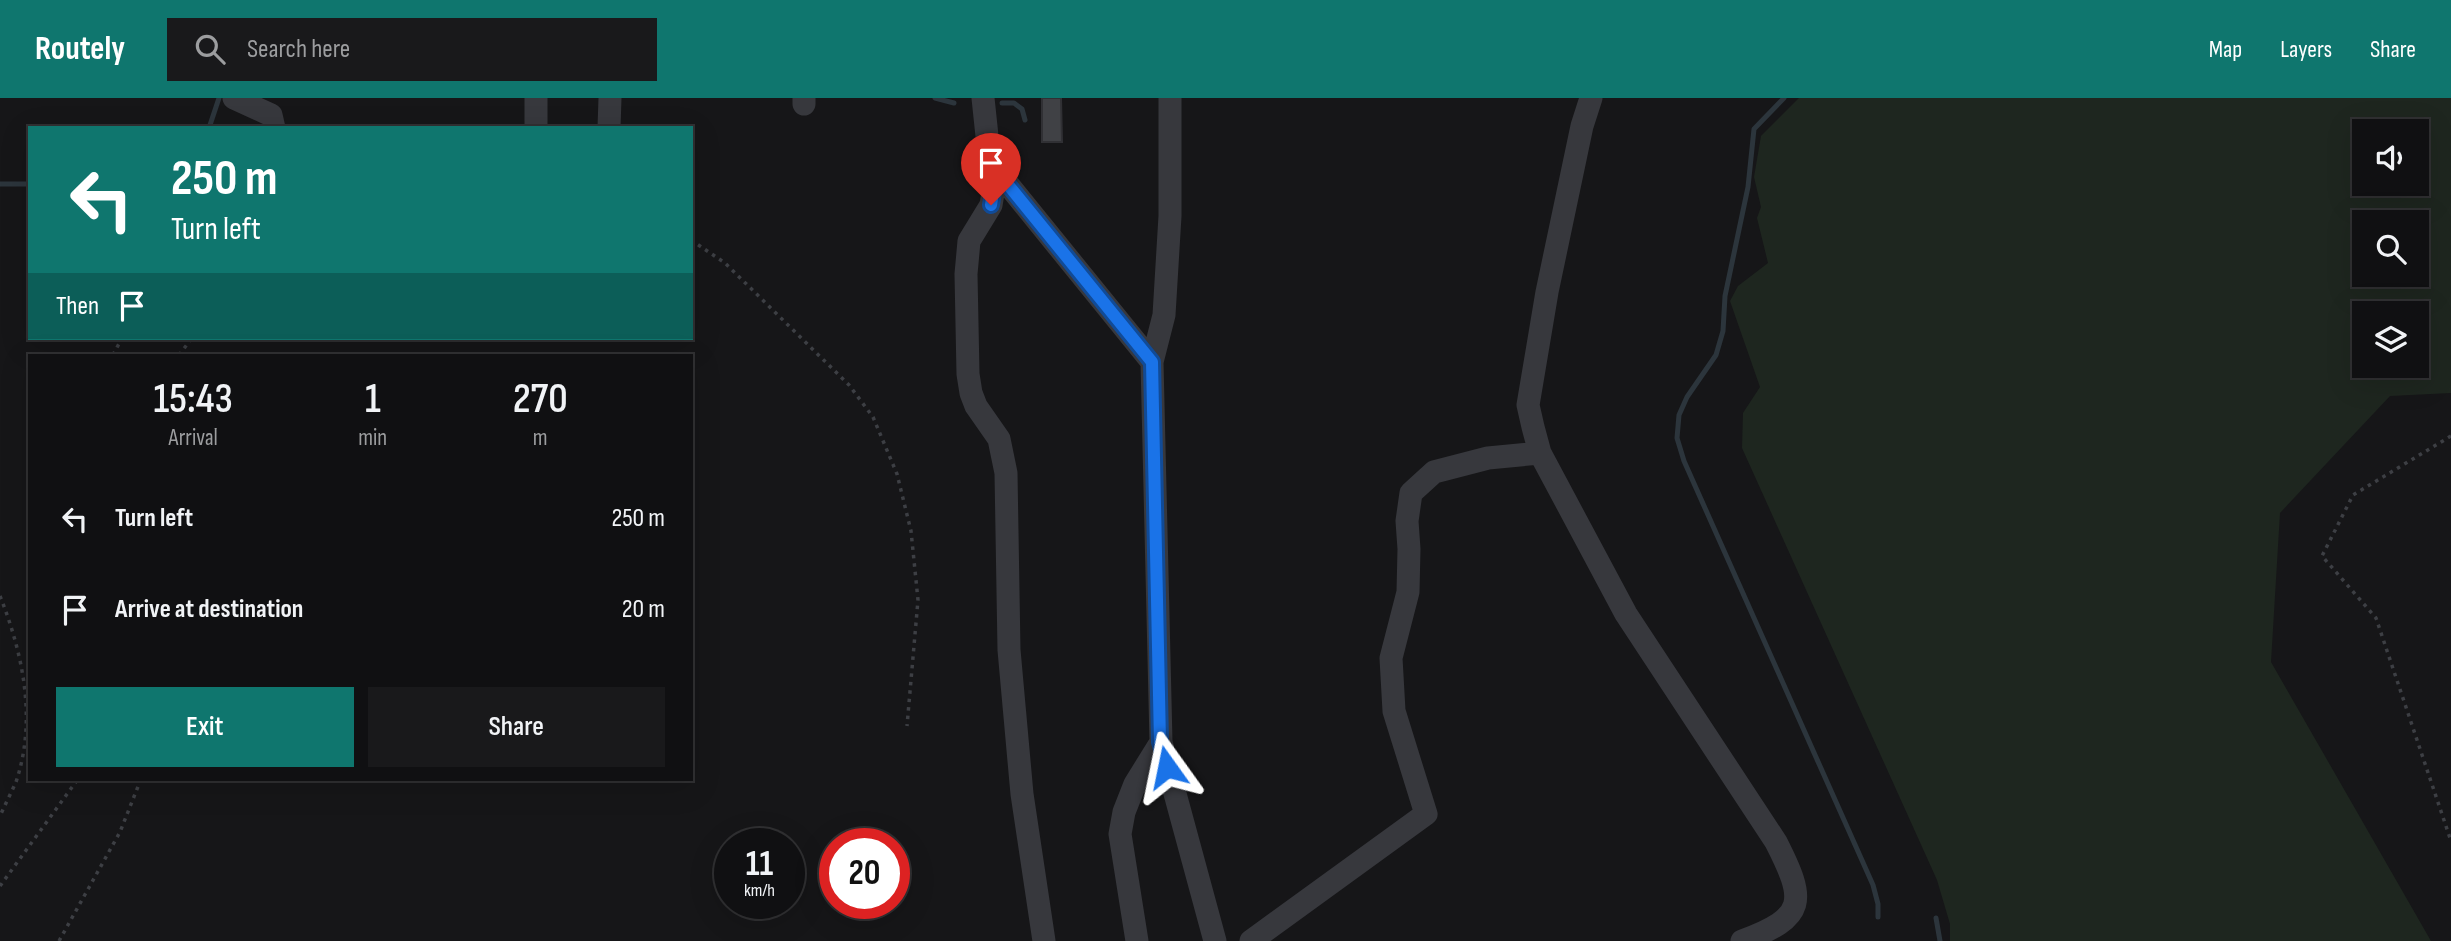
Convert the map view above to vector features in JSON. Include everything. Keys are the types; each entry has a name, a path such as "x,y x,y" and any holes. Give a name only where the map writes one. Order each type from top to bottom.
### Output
{"lane":[{"path":"536,98 536,126"},
{"path":"610,98 610,126"},
{"path":"984,98 993,192 991,205 969,241 966,274 968,374 976,406 999,439 1006,472 1009,650 1022,793 1044,941"},
{"path":"1170,98 1170,216 1164,315 1152,362 1160,742 1215,941"},
{"path":"1591,98 1582,126 1547,292 1528,405 1540,453 1626,614 1776,842 1791,872 1796,891 1795,903 1788,919 1772,930 1742,941"},
{"path":"237,99 271,115 274,126"},
{"path":"988,160 1152,362"},
{"path":"1251,941 1426,814 1394,711 1391,658 1408,592 1407,521 1411,493 1434,472 1488,458 1540,453"},
{"path":"1137,941 1120,834 1124,812 1135,784 1160,742"}],"path":[{"path":"693,241 734,272 849,385 873,417 897,474 911,530 918,600 907,726"},
{"path":"180,354 190,340"},
{"path":"2451,436 2353,495 2322,556 2376,618 2451,841"},
{"path":"0,596 14,631 24,677 26,733 16,780 0,816"},
{"path":"0,886 77,781"},
{"path":"59,941 120,832 140,781"}],"shaded area":[{"path":"1799,98 2451,98 2451,393 2390,396 2280,513 2271,662 2431,941 1950,941 1950,924 1937,880 1742,448 1743,413 1760,387 1730,301 1738,286 1768,263 1757,218 1761,207 1754,177 1761,136"}],"building":[{"path":"1042,98 1061,98 1062,142 1042,142"}],"waterway":[{"path":"210,126 219,98"},
{"path":"935,98 954,103"},
{"path":"1784,98 1754,129 1748,187 1725,296 1723,331 1716,355 1687,397 1679,415 1677,438 1684,461 1873,885 1878,917"},
{"path":"1002,103 1014,103 1022,109 1025,120"},
{"path":"0,184 28,184"},
{"path":"1936,918 1940,941"}],"route":[{"path":"991,205 993,192 988,160 1152,362 1160,742 1167,767"}]}
